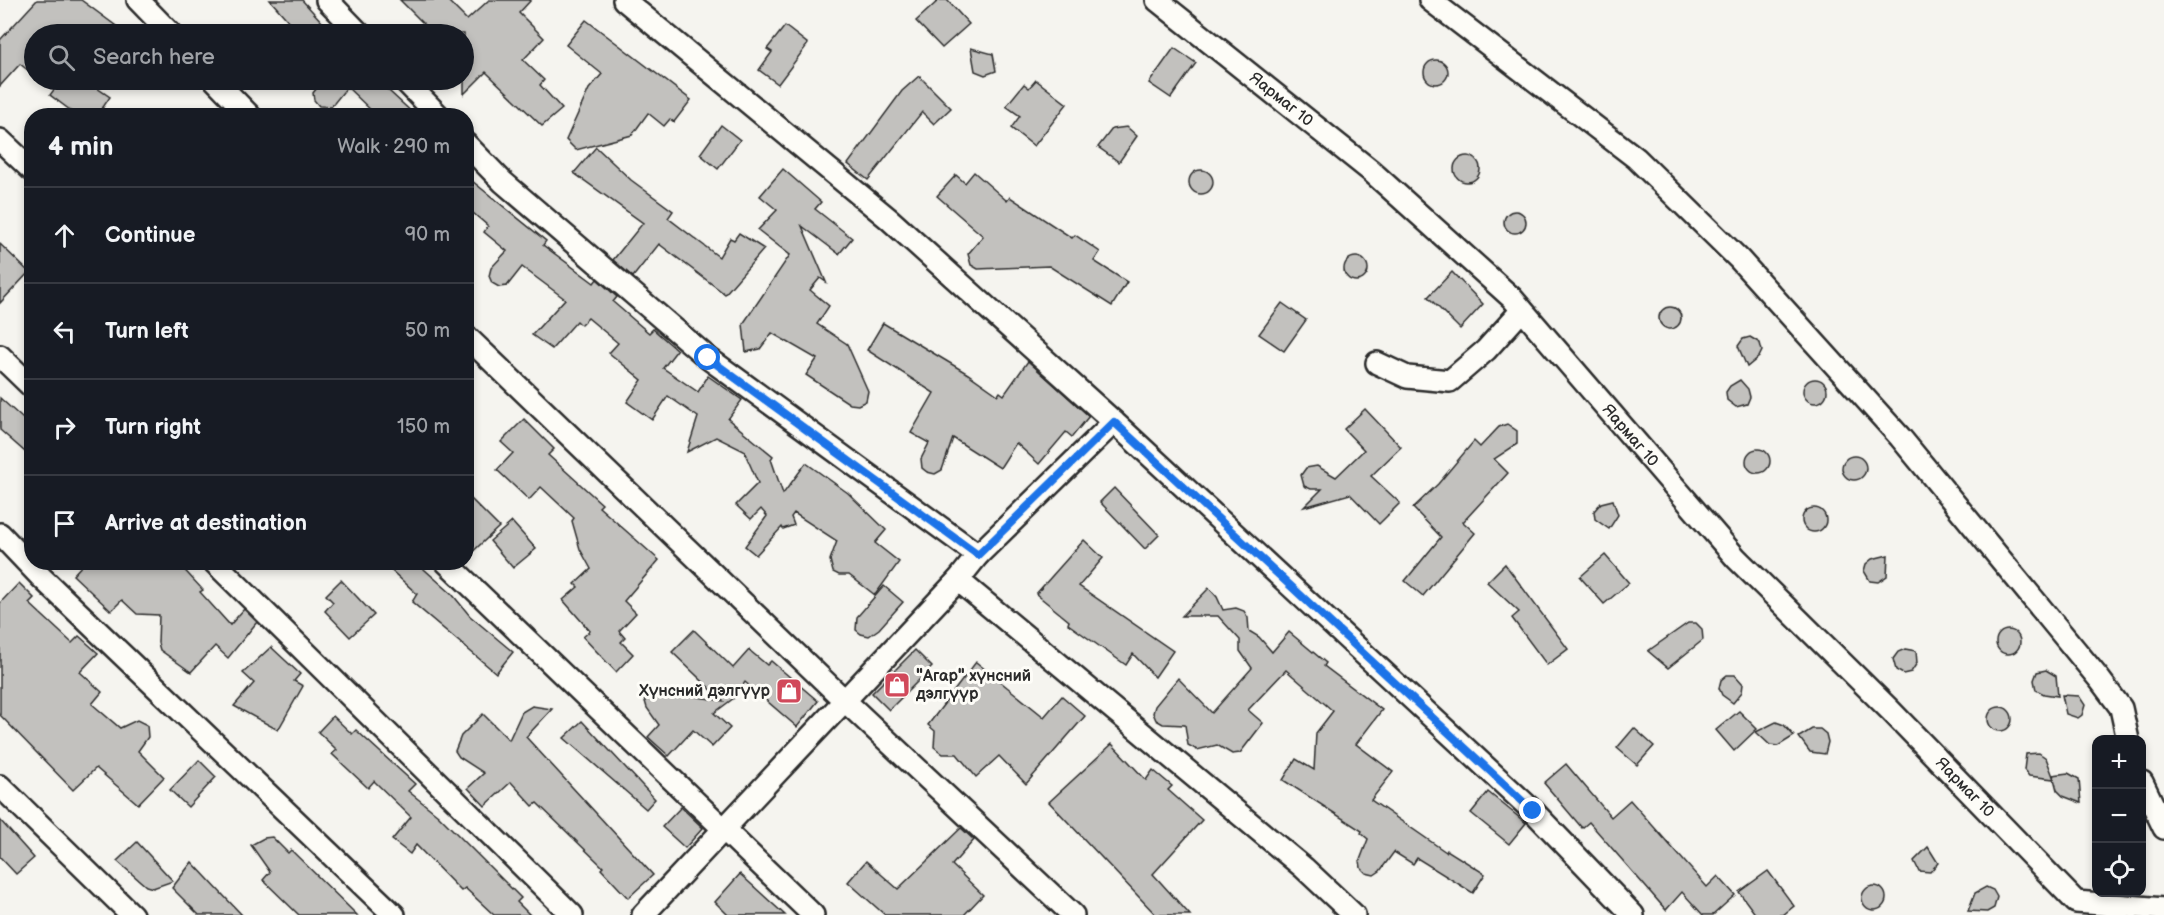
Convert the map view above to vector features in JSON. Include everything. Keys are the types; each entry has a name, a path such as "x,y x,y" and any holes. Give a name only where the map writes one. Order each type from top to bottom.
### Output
{"street":[{"path":"138,0 161,24"},
{"path":"327,0 350,24"},
{"path":"624,0 889,219 1114,422 1533,811 1633,915"},
{"name":"Яармаг 10","path":"1157,0 1371,171 1522,310 1736,558 1890,710 2076,902 2164,909"},
{"path":"1430,0 1636,158 1739,259 1900,437 2100,680 2121,708 2127,735"},
{"path":"225,90 242,108"},
{"path":"414,90 431,108"},
{"path":"0,140 24,162"},
{"path":"474,152 503,182 708,358 978,555"},
{"path":"1377,363 1407,377 1450,381 1486,350 1522,310"},
{"path":"474,344 844,700 1073,915"},
{"path":"0,356 24,379"},
{"path":"643,915 726,830 844,700 958,580 978,555 1114,422"},
{"path":"0,534 24,559"},
{"path":"34,570 394,915"},
{"path":"222,570 572,915"},
{"path":"454,570 813,915"},
{"path":"958,580 1304,868 1354,915"},
{"path":"0,786 132,915"},
{"path":"2145,789 2164,828"}],"building":[{"path":"37,0 81,0 113,24 24,24 24,67 20,64 0,86 0,40"},
{"path":"270,0 302,0 324,24 291,24"},
{"path":"400,0 447,0 467,20 489,0 531,0 519,13 544,38 523,60 544,80 540,85 562,109 542,126 486,72 474,84 474,24 424,24"},
{"path":"939,0 947,0 969,24 942,48 916,21"},
{"path":"586,20 691,100 674,122 670,119 664,126 648,113 632,135 576,150 566,140 589,89 602,74 566,45"},
{"path":"785,26 808,44 778,84 759,70 772,52 767,49"},
{"path":"971,48 993,54 996,71 985,75 975,71"},
{"path":"1174,48 1196,63 1171,98 1149,83"},
{"path":"1436,60 1445,63 1448,72 1445,81 1436,84 1427,81 1424,72 1427,63"},
{"path":"919,76 951,108 934,124 922,112 868,180 848,164 902,91"},
{"path":"1036,80 1067,104 1034,146 1011,128 1020,116 1006,106 1024,84 1029,88"},
{"path":"54,90 100,90 110,97 102,108 67,108 50,95"},
{"path":"315,90 345,90 331,107 319,106 314,100 313,93"},
{"path":"350,90 388,90 407,108 369,108"},
{"path":"721,125 740,140 718,169 700,154"},
{"path":"1127,127 1137,136 1119,162 1098,147 1112,129"},
{"path":"596,147 631,180 673,211 668,218 719,257 730,238 734,240 739,233 764,249 725,294 659,244 633,277 613,260 643,223 574,173"},
{"path":"1467,156 1476,160 1480,169 1476,178 1467,182 1458,178 1454,169 1458,160"},
{"path":"783,169 821,202 815,209 852,238 839,254 802,226 826,282 820,278 810,290 829,306 817,324 847,344 868,391 866,401 858,405 850,404 806,375 817,359 772,333 760,349 746,352 743,324 790,255 758,230 777,210 760,196"},
{"path":"1201,170 1206,171 1212,177 1212,187 1206,193 1201,194 1196,193 1190,187 1189,182 1190,177 1196,171"},
{"path":"974,172 1007,201 1010,197 1072,238 1075,235 1100,252 1094,261 1127,282 1112,306 1049,266 978,269 971,265 968,254 983,236 937,196 956,175 965,183"},
{"path":"474,182 546,241 543,245 594,283 597,279 617,297 613,302 649,333 653,329 677,350 663,368 698,392 708,376 742,400 728,419 773,456 771,459 783,494 806,463 848,493 886,530 875,543 899,562 875,595 849,575 839,575 833,572 830,560 837,541 794,513 791,517 794,525 783,529 782,527 756,555 745,546 767,516 761,509 751,519 736,505 758,483 744,451 716,437 687,452 698,417 668,396 652,420 627,402 642,380 609,353 618,343 588,318 581,325 577,321 552,349 532,335 565,299 522,267 507,286 499,287 492,283 489,276 491,268 507,251 484,232 488,226 474,214"},
{"path":"1515,211 1523,214 1526,222 1523,230 1515,233 1507,230 1504,222 1507,214"},
{"path":"0,244 24,267 24,277 0,303"},
{"path":"1356,257 1365,260 1368,269 1365,278 1356,281 1347,278 1344,269 1347,260"},
{"path":"1452,272 1483,304 1460,329 1428,297"},
{"path":"1282,303 1306,320 1284,351 1259,334"},
{"path":"1670,307 1678,310 1681,318 1678,326 1670,329 1662,326 1659,318 1662,310"},
{"path":"883,323 968,374 998,395 1000,392 1004,395 1028,361 1089,416 1072,437 1066,432 1039,464 1016,443 1000,468 953,438 942,470 935,474 927,472 922,468 921,459 929,443 911,433 934,393 867,350"},
{"path":"1750,337 1760,343 1762,351 1759,357 1747,367 1738,346 1743,339"},
{"path":"1815,379 1824,382 1827,391 1824,400 1815,403 1806,400 1803,391 1806,382"},
{"path":"1740,380 1748,389 1750,397 1747,404 1736,407 1727,400 1726,392 1730,386"},
{"path":"0,398 24,420 24,451 0,430"},
{"path":"1365,409 1401,447 1371,476 1400,503 1379,524 1350,494 1304,507 1322,489 1311,489 1304,486 1301,475 1306,468 1317,466 1336,477 1364,450 1344,429"},
{"path":"524,419 554,449 548,455 602,504 599,507 659,560 624,601 636,613 619,631 625,638 621,642 633,654 616,672 583,637 590,631 563,600 578,587 575,584 591,569 580,549 572,521 574,518 541,487 529,500 497,470 513,453 501,442"},
{"path":"1507,424 1517,431 1517,444 1494,459 1508,473 1463,522 1475,533 1423,596 1405,581 1441,537 1413,508 1438,484 1474,441 1480,447 1499,427"},
{"path":"1758,449 1767,452 1770,461 1767,470 1758,473 1749,470 1746,461 1749,452"},
{"path":"1854,456 1863,459 1866,468 1863,477 1854,480 1845,477 1842,468 1845,459"},
{"path":"1114,488 1159,535 1145,549 1100,502"},
{"path":"1613,500 1618,515 1609,529 1595,519 1594,511 1601,503"},
{"path":"474,502 499,527 474,550"},
{"path":"1814,508 1823,511 1826,520 1823,529 1814,532 1805,529 1802,520 1805,511"},
{"path":"512,522 536,549 513,568 490,541"},
{"path":"1084,540 1103,558 1079,586 1173,651 1155,677 1133,654 1126,665 1068,624 1069,621 1036,594"},
{"path":"1605,555 1629,583 1604,604 1580,577"},
{"path":"1888,555 1887,576 1878,582 1870,581 1864,571 1866,564 1872,559"},
{"path":"1505,564 1568,649 1547,665 1512,618 1519,612 1487,582"},
{"path":"78,570 184,570 203,590 200,592 230,625 244,609 257,622 228,658 215,646 191,672 160,650 159,615 137,614 122,600 111,611 73,575"},
{"path":"391,570 425,570 452,594 470,616 513,652 496,673 412,602 417,594"},
{"path":"341,580 374,615 350,637 325,611 333,602 326,595"},
{"path":"19,583 34,598 29,603 72,643 79,636 98,653 80,672 102,692 92,704 120,728 137,720 147,725 148,737 138,751 164,777 138,804 96,768 73,790 0,715 0,603"},
{"path":"884,586 903,602 879,629 869,636 861,634 856,630 857,617"},
{"path":"1209,588 1217,597 1223,610 1236,608 1244,611 1248,618 1249,631 1259,637 1272,652 1289,632 1326,663 1324,666 1382,710 1356,744 1393,772 1371,800 1446,852 1447,850 1485,874 1473,893 1417,858 1413,864 1394,852 1380,871 1374,875 1366,873 1361,868 1360,860 1368,839 1361,833 1362,831 1283,780 1296,759 1314,770 1316,733 1333,711 1286,670 1248,710 1263,723 1240,753 1232,754 1217,745 1197,750 1188,745 1185,725 1163,724 1156,720 1153,713 1155,706 1178,678 1212,713 1252,668 1240,651 1240,640 1218,616 1182,616"},
{"path":"1688,623 1696,623 1702,629 1703,640 1668,668 1648,651"},
{"path":"694,630 733,668 749,650 767,665 771,661 818,701 797,727 745,682 734,698 714,713 730,728 712,747 693,730 669,756 648,737 659,725 647,708 641,688 723,701 672,652"},
{"path":"2008,630 2017,633 2020,642 2017,651 2008,654 1999,651 1996,642 1999,633"},
{"path":"271,647 300,674 294,681 303,686 278,730 234,706 254,683 243,673"},
{"path":"1905,649 1916,651 1917,663 1911,672 1903,674 1896,670 1893,659 1898,652"},
{"name":"\"Агар\" хүнсний дэлгүүр","path":"915,650 932,667 889,710 872,693"},
{"path":"976,662 1044,717 1062,696 1085,716 1026,784 999,756 976,777 957,754 943,754 934,747 935,731 928,725"},
{"path":"2046,670 2056,676 2058,696 2036,690 2034,680 2037,672"},
{"path":"1727,675 1735,675 1743,684 1742,692 1733,703 1722,695 1719,688 1721,680"},
{"path":"2062,695 2079,696 2085,705 2082,715 2078,718 2066,714"},
{"path":"532,706 552,709 526,737 653,875 628,898 601,869 603,867 537,803 533,806 511,782 485,806 468,788 484,773 459,757 455,751 461,736 483,714 509,740 522,712"},
{"path":"2000,707 2009,710 2012,719 2009,728 2000,731 1991,728 1988,719 1991,710"},
{"path":"1739,711 1757,729 1734,751 1716,730"},
{"path":"333,716 352,734 356,730 415,784 408,791 438,815 521,898 517,902 530,915 494,915 465,888 461,891 416,845 410,854 392,840 411,817 374,781 368,788 332,754 337,750 318,732"},
{"path":"582,721 655,799 646,809 564,738"},
{"path":"1776,722 1784,725 1794,736 1778,746 1770,745 1756,732"},
{"path":"1634,728 1654,746 1637,765 1617,748"},
{"path":"1812,729 1820,729 1826,734 1828,742 1825,754 1810,752 1799,737"},
{"path":"1112,744 1146,780 1153,770 1172,786 1168,790 1202,820 1153,874 1190,915 1156,915 1049,802"},
{"path":"2039,753 2046,758 2054,779 2029,776 2024,770 2026,754"},
{"path":"199,760 216,777 188,807 170,790"},
{"path":"1566,764 1611,817 1630,800 1707,887 1718,876 1735,895 1713,915 1703,915 1682,892 1666,910 1589,822 1582,828 1544,783"},
{"path":"2068,773 2079,779 2081,803 2063,796 2057,790 2053,775"},
{"path":"1488,792 1526,823 1509,844 1471,813"},
{"path":"681,807 703,828 685,848 662,827"},
{"path":"0,820 34,858 16,874 0,857"},
{"path":"961,828 974,840 952,865 983,895 964,915 885,915 848,882 866,861 898,889"},
{"path":"272,837 288,853 291,850 357,915 299,915 263,880 270,872 251,845 264,838"},
{"path":"137,842 173,881 153,888 146,886 117,861"},
{"path":"1928,847 1938,863 1930,872 1919,871 1914,861"},
{"path":"192,862 242,915 199,915 172,888"},
{"path":"1768,871 1794,906 1783,915 1756,915 1739,892"},
{"path":"740,874 785,915 728,915 715,902"},
{"path":"1874,886 1883,889 1886,898 1883,907 1874,910 1865,907 1862,898 1865,889"},
{"path":"1986,887 1993,890 1997,897 1994,908 1987,912 1968,911 1975,893"}],"place":[{"name":"\"Агар\" хүнсний дэлгүүр","path":"897,685"},
{"name":"Хүнсний дэлгүүр","path":"789,691"}],"route":[{"path":"708,358 978,555 1114,422 1533,811"}]}
